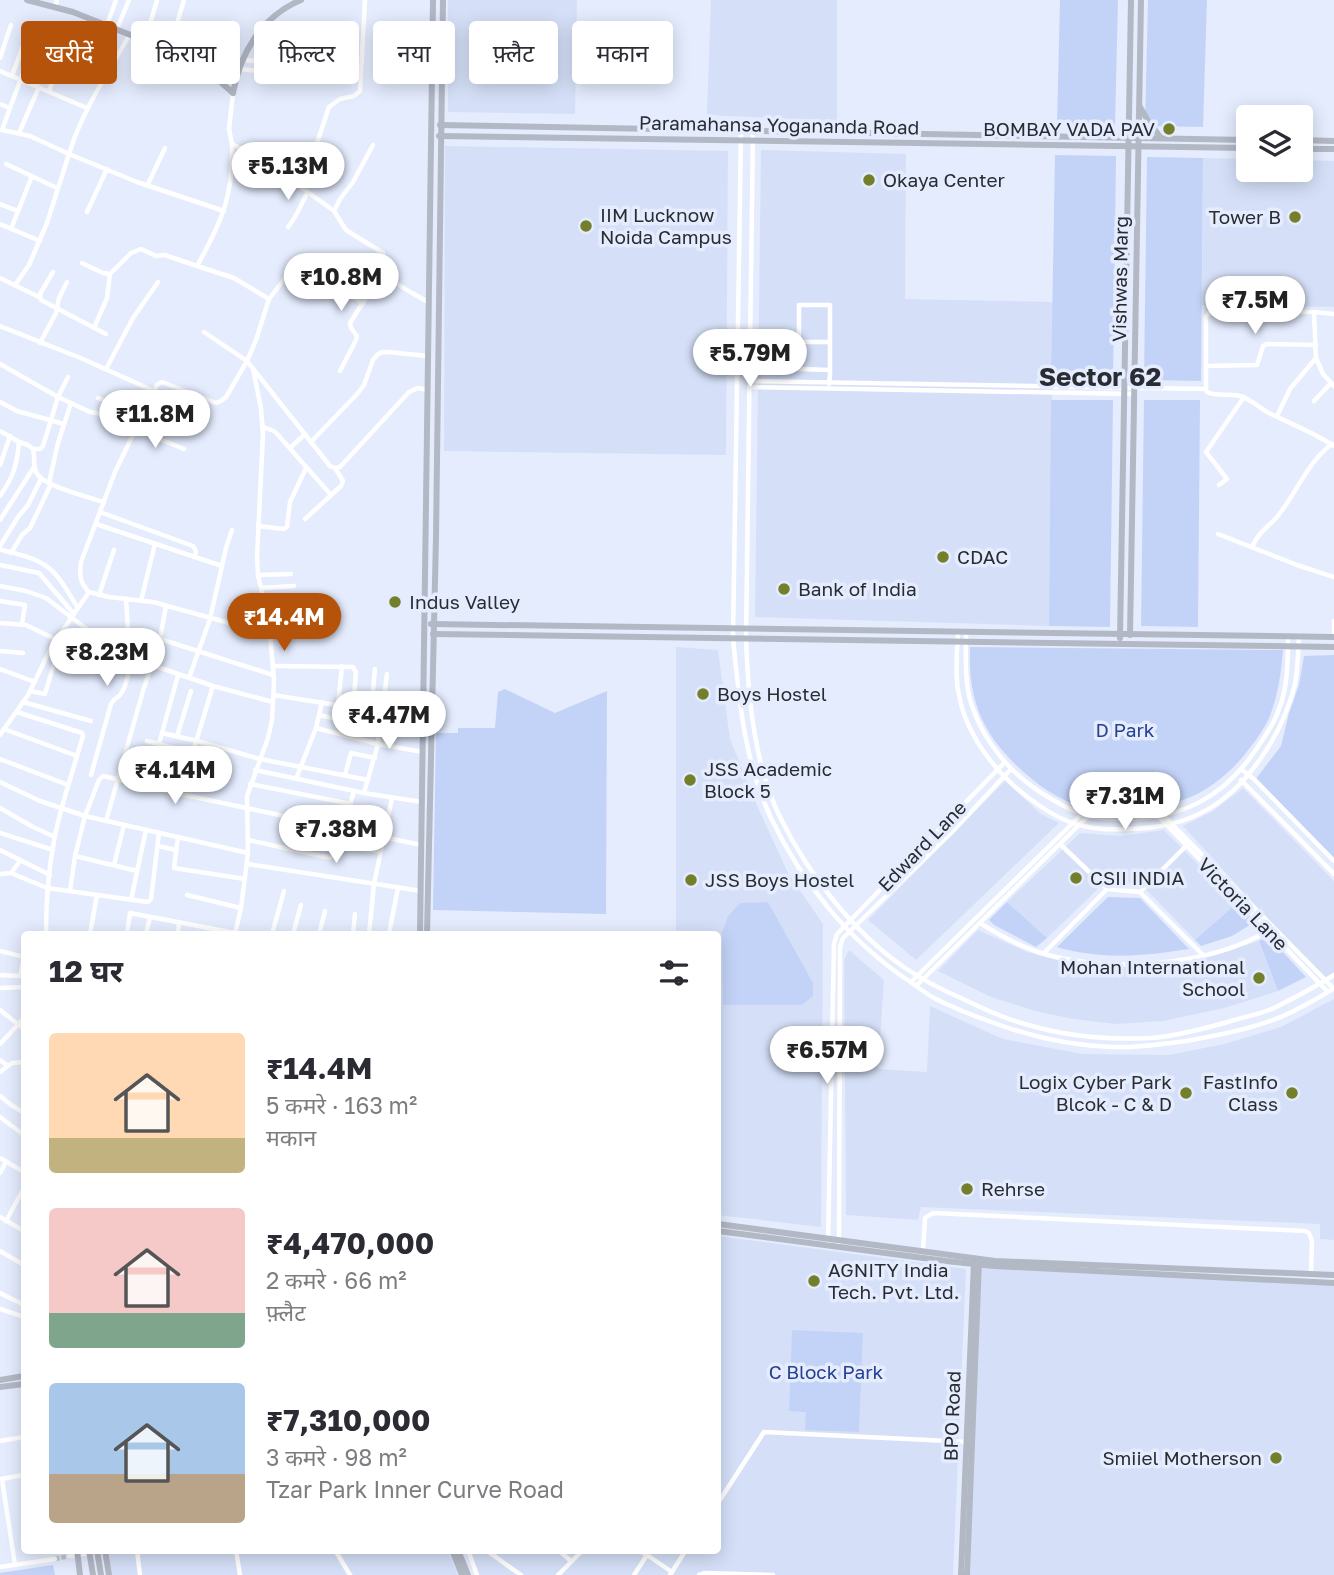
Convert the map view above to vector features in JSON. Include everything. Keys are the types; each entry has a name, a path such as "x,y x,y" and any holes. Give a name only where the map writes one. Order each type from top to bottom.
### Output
{"street":[{"path":"27,0 56,4 97,21"},
{"path":"108,21 116,0"},
{"path":"15,285 40,242 76,130 130,34 117,29 129,0"},
{"path":"151,21 157,0"},
{"path":"178,21 184,0"},
{"path":"254,70 240,69 250,46 264,25 292,2 301,0"},
{"path":"294,182 312,158 329,107 359,91 366,0"},
{"path":"420,931 433,0"},
{"path":"427,931 443,0"},
{"name":"Vishwas Marg","path":"1120,643 1130,0"},
{"name":"Vishwas Marg","path":"1130,643 1141,0"},
{"path":"0,58 11,25"},
{"path":"12,76 21,51"},
{"path":"244,60 254,61"},
{"path":"0,71 21,79 1,131 19,133 147,186 224,211"},
{"path":"33,84 87,108"},
{"path":"49,91 52,84"},
{"path":"222,84 233,93"},
{"path":"197,266 224,211 231,173 232,144 229,129 236,84"},
{"path":"19,133 38,86"},
{"path":"0,104 9,108"},
{"path":"1139,105 1161,138"},
{"name":"Paramahansa Yogananda Road","path":"431,125 1236,139"},
{"path":"741,131 733,628 738,696 745,738 770,816 787,849 818,897 845,926 847,934 916,986 938,999 1022,1033 1068,1043 1112,1047 1153,1046 1213,1037 1275,1020 1331,989"},
{"path":"753,131 747,666 756,741 766,783 796,846 828,895 869,938 904,968 923,979 978,1006 1025,1024 1069,1034 1153,1038 1212,1027 1271,1009 1334,975"},
{"name":"Paramahansa Yogananda Road","path":"430,135 1236,148"},
{"path":"1313,140 1334,141"},
{"path":"232,144 265,161 308,192 334,211 346,230 383,253 385,260 382,272 350,323 357,336 340,371"},
{"path":"334,211 373,145"},
{"path":"147,186 165,148"},
{"path":"1313,149 1334,149"},
{"path":"6,164 57,188"},
{"path":"87,212 107,169"},
{"path":"11,229 32,176"},
{"path":"288,227 297,216 308,192"},
{"path":"0,204 18,211"},
{"path":"0,224 40,242"},
{"path":"94,328 107,298 110,274 131,253 141,249 156,256 165,256 234,278 269,299"},
{"path":"269,622 233,624 166,606 100,595 89,592 80,580 79,572 115,472 157,385 162,382 216,403 226,397 257,340 269,299 296,264 305,262 325,279 338,282 363,303"},
{"path":"82,263 106,275 110,274"},
{"path":"39,297 53,272"},
{"path":"382,272 429,303 439,303"},
{"path":"0,278 106,334"},
{"path":"40,343 58,308 59,298 67,282"},
{"path":"106,369 133,318 158,282"},
{"path":"829,385 830,370 830,305 799,305 800,369 830,370"},
{"path":"1252,547 1256,537 1275,520 1318,457 1333,445 1267,412 1244,397 1233,394 1212,395 1207,392 1206,317 1216,310 1334,314"},
{"path":"1314,312 1316,358 1318,366 1332,385 1314,401"},
{"path":"0,326 154,391"},
{"path":"204,332 247,361 344,481 305,519"},
{"path":"799,342 830,342"},
{"path":"1206,366 1257,365 1262,348 1267,344 1316,345"},
{"path":"311,442 358,393 377,355 388,352 428,356"},
{"path":"1277,416 1290,389 1316,358"},
{"path":"0,364 90,412 184,449"},
{"path":"236,931 248,853 246,808 250,784 272,720 273,702 269,622 258,575 263,447 253,369"},
{"path":"33,449 43,446 58,397 68,377"},
{"path":"922,383 922,390"},
{"path":"749,384 996,384 1124,390"},
{"path":"996,384 996,391"},
{"path":"829,385 1042,392 1206,388"},
{"path":"1042,385 1042,392"},
{"path":"335,468 340,467 409,391 418,388 428,390"},
{"path":"1219,485 1227,479 1206,452 1244,397"},
{"path":"97,398 185,432"},
{"path":"0,402 17,411 64,424"},
{"path":"11,553 22,535 30,528 50,484 55,452 71,403"},
{"path":"262,427 274,431 331,495"},
{"path":"0,431 28,445 35,456 34,467 0,520"},
{"path":"290,448 304,434"},
{"path":"0,465 9,436"},
{"path":"1,493 17,465 19,442"},
{"path":"34,467 41,479 50,484 104,502"},
{"path":"258,526 284,529 287,527 290,502 306,468"},
{"path":"41,479 28,505 0,547 45,565 78,608"},
{"path":"100,512 193,546 195,557"},
{"path":"96,524 222,566"},
{"path":"189,678 210,619 232,530"},
{"path":"1218,534 1334,577"},
{"path":"141,601 155,544"},
{"path":"100,595 114,550"},
{"path":"0,565 38,573 72,617"},
{"path":"258,575 290,574"},
{"path":"0,586 46,598 131,665"},
{"path":"262,588 294,586"},
{"path":"0,735 17,712 57,640 89,592"},
{"path":"91,775 111,704 121,694 131,665 127,599"},
{"path":"0,601 25,606 22,624"},
{"path":"106,821 160,639 166,606"},
{"path":"425,624 1334,637 1334,621"},
{"path":"0,623 22,624 38,629 57,640"},
{"path":"962,632 957,641 956,669 963,712 973,734 998,769 1028,798 1072,823 1122,830 1170,825 1209,809 1236,789 1270,744 1285,716 1295,684 1299,636"},
{"path":"962,632 966,641 971,704 982,729 1005,762 1023,781 1066,807 1085,815 1122,819 1161,816 1194,806 1210,797 1236,775 1273,724 1280,707 1286,682 1288,636"},
{"path":"425,634 1334,646"},
{"path":"160,639 273,675"},
{"path":"0,652 23,653"},
{"path":"30,691 45,694 54,664"},
{"path":"152,665 213,686 273,702"},
{"path":"272,666 352,667 356,672 353,708"},
{"path":"338,705 342,666"},
{"path":"0,669 35,682"},
{"path":"371,712 375,669"},
{"path":"364,793 381,729 387,674"},
{"path":"159,744 178,675"},
{"path":"180,794 213,686"},
{"path":"177,736 191,691"},
{"path":"273,695 383,715"},
{"path":"23,702 91,721"},
{"path":"296,779 316,728 322,702"},
{"path":"17,712 82,733 83,736 55,837 47,888 46,931"},
{"path":"319,715 381,729"},
{"path":"316,728 423,752"},
{"path":"4,729 77,756"},
{"path":"162,733 260,759 368,780"},
{"path":"147,741 193,753"},
{"path":"345,775 351,753 375,758"},
{"path":"0,759 68,785"},
{"name":"Edward Lane","path":"828,1242 834,944 837,934 1005,762"},
{"name":"Edward Lane","path":"847,934 951,833 1011,769"},
{"path":"1241,769 1334,861"},
{"path":"255,770 422,802"},
{"path":"1236,775 1334,874"},
{"path":"70,891 85,816 103,776 421,845"},
{"path":"0,782 40,801 85,816 248,853"},
{"path":"250,784 351,804"},
{"path":"343,829 354,791"},
{"path":"369,931 374,884 392,798"},
{"path":"0,808 55,837"},
{"path":"916,986 980,923 991,907 1072,823 1085,815"},
{"path":"911,982 1060,844 1085,815"},
{"name":"Victoria Lane","path":"1161,816 1331,989"},
{"path":"1122,819 1122,830"},
{"path":"114,865 124,825"},
{"name":"Victoria Lane","path":"1170,825 1186,846 1271,929"},
{"path":"131,900 146,830"},
{"path":"0,833 53,850"},
{"path":"0,874 11,873 47,888 150,902 159,833"},
{"path":"178,837 174,868 245,878"},
{"path":"248,840 330,858 342,847 381,851"},
{"path":"1060,844 1107,889 1140,892 1202,955"},
{"path":"158,846 176,850"},
{"path":"1140,892 1186,846"},
{"path":"0,850 50,875"},
{"path":"75,856 138,870"},
{"path":"11,873 20,861"},
{"path":"247,864 421,891"},
{"path":"390,931 398,887"},
{"path":"1044,953 1107,889"},
{"path":"273,931 284,891"},
{"path":"91,931 97,895"},
{"path":"187,895 241,908"},
{"path":"294,931 301,905"},
{"path":"320,931 325,911"},
{"path":"127,931 130,913 221,931"},
{"path":"353,931 355,914"},
{"path":"147,931 150,917"},
{"path":"178,931 179,922"},
{"path":"980,923 1007,940 1044,953 1108,964 1144,964 1202,955 1240,944 1271,929"},
{"path":"839,1244 841,947 847,934"},
{"path":"0,951 21,956"},
{"path":"0,975 20,976 21,971"},
{"path":"0,988 21,987"},
{"path":"0,1010 21,1027"},
{"path":"0,1044 2,1037 21,1021"},
{"path":"0,1060 7,1065"},
{"path":"0,1072 7,1065 21,1062"},
{"path":"0,1096 21,1111"},
{"path":"0,1117 21,1133"},
{"path":"0,1158 21,1169"},
{"path":"0,1173 6,1162"},
{"path":"6,1221 21,1194"},
{"path":"923,1251 925,1218 933,1213 1305,1231 1309,1233 1312,1241 1311,1274"},
{"path":"0,1217 21,1229"},
{"path":"721,1224 839,1244 976,1261 1334,1283"},
{"path":"721,1231 828,1242"},
{"path":"839,1244 923,1251 976,1261 1334,1275"},
{"path":"0,1251 21,1263"},
{"name":"BPO Road","path":"967,1575 976,1261"},
{"path":"0,1293 21,1304"},
{"path":"0,1308 21,1316"},
{"path":"0,1380 21,1376"},
{"path":"0,1387 21,1384"},
{"path":"721,1498 761,1434 769,1431 970,1442"},
{"path":"0,1441 21,1438"},
{"name":"BPO Road","path":"961,1575 970,1442"},
{"path":"15,1564 1,1479 21,1476"},
{"path":"0,1567 53,1559 52,1554"},
{"path":"69,1556 74,1554"},
{"path":"77,1554 80,1575"},
{"path":"89,1554 93,1575"},
{"path":"98,1554 101,1575"},
{"path":"106,1554 109,1575"},
{"path":"137,1554 140,1575"},
{"path":"237,1554 240,1575"},
{"path":"337,1554 350,1575"},
{"path":"454,1554 462,1575"},
{"path":"460,1554 468,1575"},
{"path":"469,1554 477,1575"},
{"path":"492,1554 521,1575"},
{"path":"563,1554 571,1561"},
{"path":"558,1575 579,1554"},
{"path":"634,1575 647,1555 671,1574 684,1554"},
{"path":"699,1575 773,1575"}],"shaded area":[{"path":"448,0 577,0 577,21 572,21 575,114 448,112 448,84 455,84 455,21 448,21"},
{"path":"711,0 837,0 837,121 707,115"},
{"path":"445,146 728,151 726,455 444,451"},
{"path":"761,150 906,154 905,299 1053,302 1049,626 755,617"},
{"path":"1203,158 1236,159 1236,182 1313,182 1313,160 1334,161 1334,307 1202,305"},
{"path":"676,647 718,650 730,739 788,873 823,924 821,1227 721,1215 721,931 676,931"},
{"path":"1005,781 1041,814 1059,823 916,960 868,920"},
{"path":"1243,788 1334,881 1334,974 1328,979 1321,977 1183,826 1213,811"},
{"path":"1164,830 1237,903 1195,940 1140,883 1105,882 1047,938 1007,902 1080,833 1121,836"},
{"path":"978,930 1027,952 1061,961 1119,967 1163,965 1201,958 1259,941 1278,991 1224,1008 1163,1021 1116,1024 1073,1019 1035,1011 991,997 938,971"},
{"path":"849,950 884,980 878,1069 927,1072 930,1006 1003,1039 1083,1054 1169,1055 1224,1044 1281,1027 1334,999 1334,1240 1320,1239 1320,1224 921,1207 918,1220 846,1215 844,961"},
{"path":"721,1236 966,1269 953,1575 475,1575 467,1554 721,1554"},
{"path":"973,1264 1334,1281 1334,1575 966,1575"},
{"path":"106,1554 449,1554 458,1575 110,1575"}],"green space":[{"path":"1060,0 1118,0 1115,125 1057,124"},
{"path":"1148,0 1207,0 1203,127 1145,126"},
{"path":"1055,155 1116,156 1113,381 1051,380"},
{"path":"1147,157 1203,158 1201,381 1144,380"},
{"path":"1051,400 1113,400 1110,627 1049,626"},
{"path":"1144,400 1200,400 1198,627 1141,626"},
{"name":"D Park","path":"970,647 1283,650 1279,685 1269,718 1245,754 1219,780 1173,804 1137,810 1098,810 1076,805 1047,790 1002,750 985,724 974,696"},
{"path":"1334,655 1334,861 1255,780 1281,746 1299,685 1304,656"},
{"path":"505,689 555,713 607,691 606,914 433,910 436,733 458,733 458,728 495,728 498,692"},
{"path":"1108,897 1140,898 1189,949 1123,956 1090,954 1057,947"},
{"path":"768,902 813,983 813,996 802,1005 723,1005 722,933 728,916 740,903"},
{"path":"1007,902 1047,938 1036,947 994,925 989,920"},
{"path":"1237,903 1255,922 1232,936 1201,946 1195,940"},
{"path":"1268,936 1306,977 1278,991 1259,941"},
{"name":"C Block Park","path":"792,1330 863,1333 859,1432 805,1430 806,1412 789,1411"},
{"path":"53,1565 55,1575 0,1575 0,1573"}],"tunnel":[{"path":"55,1559 69,1556"}],"place":[{"name":"BOMBAY VADA PAV","path":"1169,129"},
{"name":"Okaya Center","path":"869,180"},
{"name":"Tower B","path":"1295,217"},
{"name":"IIM Lucknow Noida Campus","path":"586,226"},
{"name":"CDAC","path":"943,557"},
{"name":"Bank of India","path":"784,589"},
{"name":"Indus Valley","path":"395,602"},
{"name":"Boys Hostel","path":"703,694"},
{"name":"JSS Academic Block 5","path":"690,780"},
{"name":"CSII INDIA","path":"1076,878"},
{"name":"JSS Boys Hostel","path":"691,880"},
{"name":"Mohan International School","path":"1259,978"},
{"name":"Logix Cyber Park Blcok - C & D","path":"1186,1093"},
{"name":"FastInfo Class","path":"1292,1093"},
{"name":"Rehrse","path":"967,1189"},
{"name":"AGNITY India Tech. Pvt. Ltd.","path":"814,1281"},
{"name":"Smiiel Motherson","path":"1276,1458"}],"district":[{"name":"Sector 62","path":"1100,377"}]}
